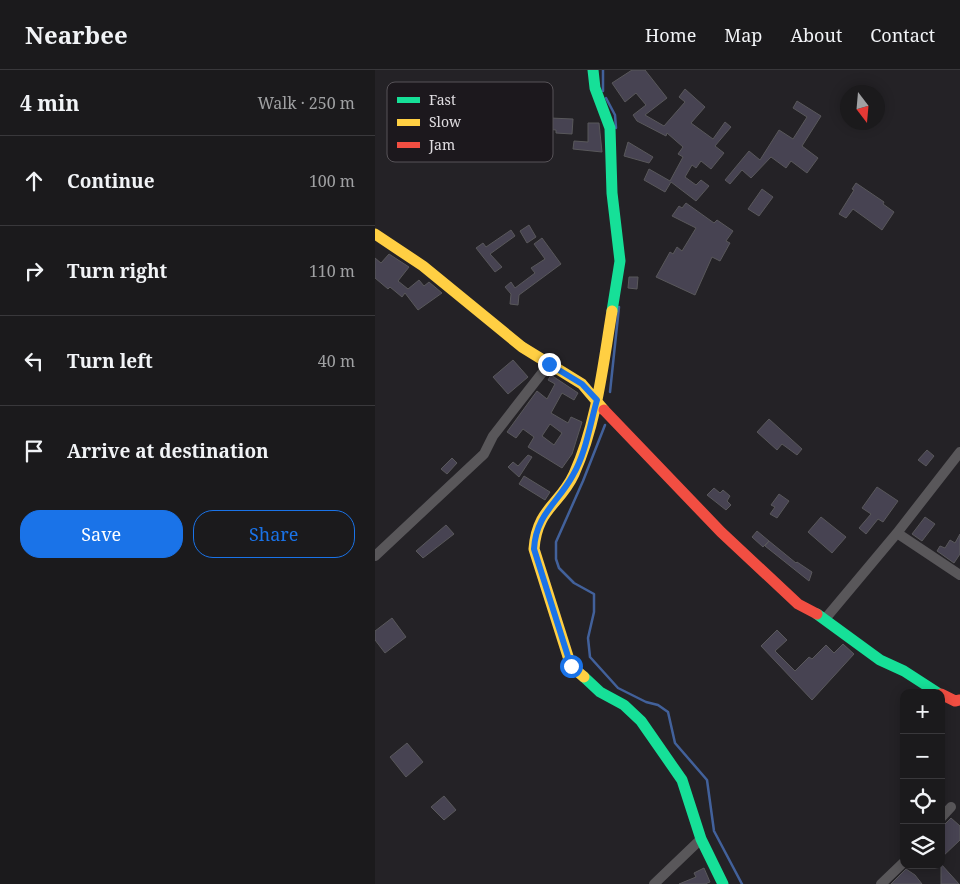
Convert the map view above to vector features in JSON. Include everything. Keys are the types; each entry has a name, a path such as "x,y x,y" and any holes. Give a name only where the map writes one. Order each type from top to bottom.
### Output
{"street":[{"path":"593,70 595,88 610,128 613,193 620,261 597,400 574,475 539,522 535,535 534,549 571,666 600,692 624,705 641,721 682,780 701,839 723,884"},
{"path":"375,234 423,266 523,347 582,384 614,422 721,532 798,604 825,618 881,660 904,671 932,689"},
{"path":"375,556 484,454 493,436 549,364"},
{"path":"825,618 897,533 960,452"},
{"path":"897,533 960,575"},
{"path":"945,696 955,701 960,700"},
{"path":"945,814 951,808"},
{"path":"654,884 701,839"},
{"path":"881,884 900,866"}],"building":[{"path":"632,70 645,70 667,98 645,115 664,126 685,102 679,97 685,89 705,107 691,123 713,139 725,122 731,127 715,146 724,153 711,169 701,161 696,168 692,165 685,177 696,185 701,180 709,186 696,201 671,182 665,192 644,180 649,169 670,181 683,157 678,154 683,147 667,133 666,136 637,121 633,115 646,105 636,93 625,102 612,83"},
{"path":"797,101 821,116 802,146 818,158 807,173 791,161 786,168 771,157 751,178 742,170 730,184 725,180 749,151 760,160 779,130 793,139 807,117 793,108"},
{"path":"553,118 573,119 572,134 556,133 556,130 553,130"},
{"path":"588,123 599,123 602,152 573,149 574,141 588,142"},
{"path":"628,142 653,157 649,163 624,156"},
{"path":"856,183 884,202 883,204 894,212 882,230 853,209 846,218 839,214 854,190 852,189"},
{"path":"762,189 773,197 759,216 748,209"},
{"path":"686,203 714,223 717,220 733,231 726,241 730,243 720,261 712,257 695,295 656,277 670,252 673,254 677,247 682,251 696,228 672,216 679,206 682,208"},
{"path":"529,225 536,237 527,243 520,231"},
{"path":"511,230 515,236 490,254 502,267 495,272 476,248 483,243 486,247"},
{"path":"542,238 561,264 519,295 518,305 510,304 511,294 505,287 511,282 515,288 535,273 531,268 545,259 534,244"},
{"path":"389,254 409,267 398,281 408,289 419,280 424,286 429,282 442,293 418,310 405,293 402,297 390,287 388,289 375,278 375,258 381,263"},
{"path":"629,277 638,277 637,289 628,288"},
{"path":"513,360 528,377 508,394 493,377"},
{"path":"551,375 578,393 574,400 562,393 551,413 568,423 571,417 582,422 572,454 562,468 528,447 534,437 523,429 516,438 507,432 537,391 547,399 555,384 548,380","holes":["550,424 562,433 554,445 542,436"]},
{"path":"769,419 802,449 797,455 782,444 777,450 757,432"},
{"path":"927,450 934,456 926,466 918,460"},
{"path":"528,455 532,457 519,477 508,467 513,462 518,466"},
{"path":"452,458 457,463 447,474 441,469"},
{"path":"524,476 550,492 545,500 519,484"},
{"path":"877,487 898,501 883,522 878,519 866,534 859,528 871,514 862,508"},
{"path":"714,488 720,493 723,490 730,496 727,501 731,505 726,510 707,495"},
{"path":"779,494 789,501 777,518 770,514 775,507 771,505"},
{"path":"821,517 846,537 832,553 808,532"},
{"path":"925,517 935,524 922,541 912,534"},
{"path":"446,525 454,534 423,558 416,551"},
{"path":"757,531 769,541 763,547 752,537"},
{"path":"960,534 960,554 954,563 937,551 940,546 945,548 950,540 955,543"},
{"path":"769,541 796,563 812,572 809,581 765,546"},
{"path":"392,618 406,637 385,653 375,640 375,631"},
{"path":"777,630 787,640 775,651 795,671 809,657 812,659 826,645 834,653 843,644 854,654 812,700 761,646"},
{"path":"407,743 423,762 406,777 390,757"},
{"path":"444,796 456,810 444,820 431,807"},
{"path":"951,818 960,826 960,840 945,854 945,824"},
{"path":"704,868 710,882 705,884 679,884 696,877 694,873"},
{"path":"945,868 959,884 941,884 941,869"},
{"path":"906,869 915,875 922,884 891,884"}],"waterway":[{"path":"603,70 603,91"},
{"path":"606,98 615,115 616,128"},
{"path":"610,392 619,307"},
{"path":"605,425 556,542 556,559 559,568 574,583 594,594 594,612 588,638 590,657 618,688 646,702 658,705 668,712 675,743 707,780 714,831 742,884"}],"traffic: fast":[{"path":"593,70 595,88 610,128 612,193 620,261 612,311"},
{"path":"817,614 880,660 904,671 932,689"},
{"path":"584,677 600,692 624,705 641,721 682,780 701,839 723,884"}],"traffic: slow":[{"path":"375,234 423,266 522,347 582,384 604,410"},
{"path":"584,677 571,666 534,549 536,535 544,515 568,484 582,455 594,414 612,311"}],"traffic: jam":[{"path":"604,410 721,532 798,604 817,614"},
{"path":"945,696 955,701 960,700"}],"route":[{"path":"549,364 582,384 597,400 574,475 539,522 535,535 534,549 571,666"}]}
